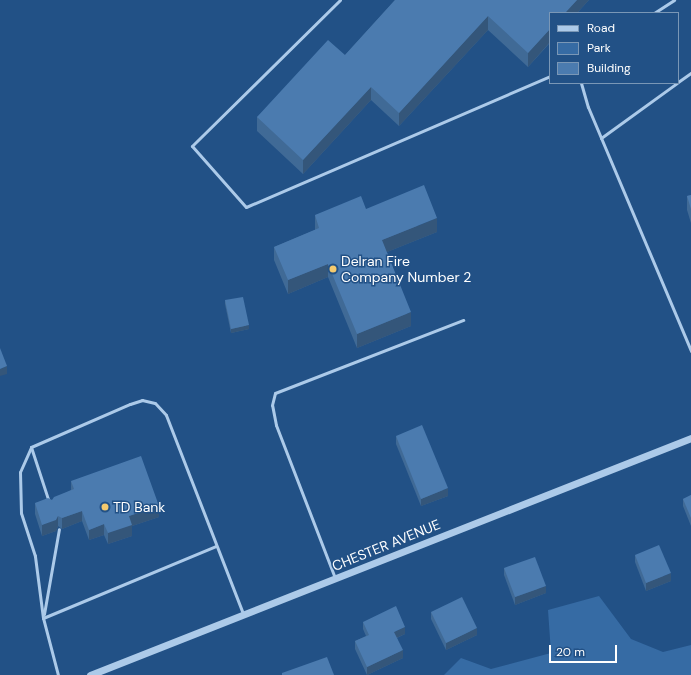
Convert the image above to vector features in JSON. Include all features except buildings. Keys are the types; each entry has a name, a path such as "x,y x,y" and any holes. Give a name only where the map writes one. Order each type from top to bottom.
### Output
{"street":[{"name":"CHESTER AVENUE","path":"90,675 244,616 691,438"}],"lane":[{"path":"340,0 192,146 246,207 549,76"},
{"path":"656,12 674,0"},
{"path":"679,82 691,73"},
{"path":"581,84 601,138 691,351"},
{"path":"601,138 676,84"},
{"path":"335,580 276,425 272,405 275,393 463,320"},
{"path":"58,675 43,618 35,556 21,513 20,472 31,447 142,400 155,403 166,415 244,616"},
{"path":"31,447 51,508"},
{"path":"43,618 58,529"},
{"path":"43,618 216,546"}],"green space":[{"path":"599,596 631,639 663,652 691,645 691,675 444,675 461,658 491,669 551,653 548,610"}],"place":[{"name":"Delran Fire Company Number 2","path":"333,269"},
{"name":"TD Bank","path":"105,507"}]}
